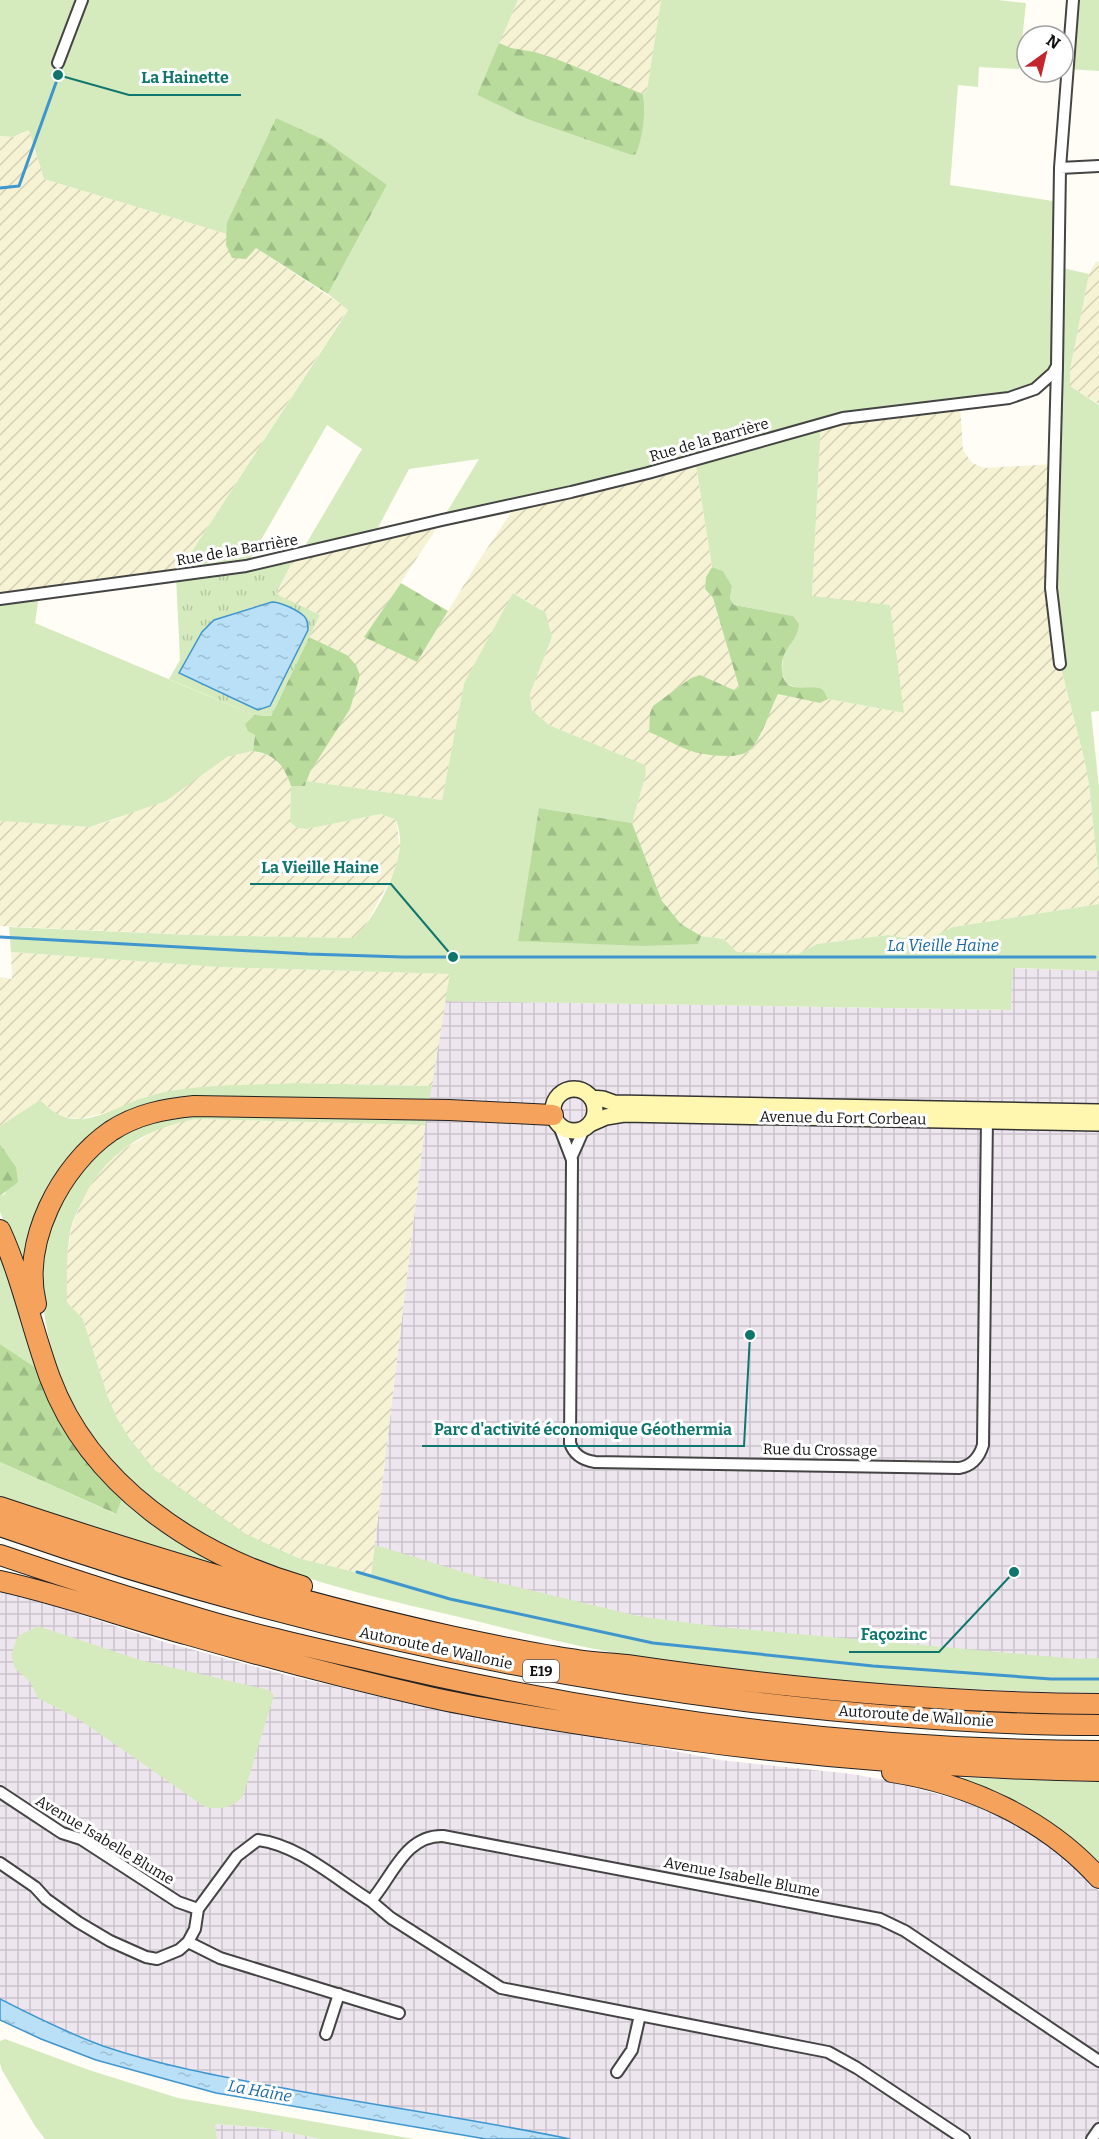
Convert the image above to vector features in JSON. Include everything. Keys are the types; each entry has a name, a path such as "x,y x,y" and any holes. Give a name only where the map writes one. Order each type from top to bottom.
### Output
{"highway":[{"path":"42,1351 43,1331 33,1289 39,1237 46,1212 57,1189 75,1166 111,1131 135,1119 154,1111 194,1106 540,1113 556,1120"},
{"path":"0,1230 15,1266 50,1378 84,1443 107,1473 180,1532 264,1573 357,1603 616,1663 692,1675 814,1689 937,1698 1099,1704"},
{"path":"0,1506 207,1573 324,1605 520,1650 579,1661 616,1663"},
{"name":"Autoroute de Wallonie","path":"0,1526 78,1554 199,1591 309,1620 446,1652 569,1676 811,1709 936,1719 1099,1725"},
{"name":"Autoroute de Wallonie","path":"0,1555 201,1619 436,1677 565,1702 682,1720 809,1735 934,1744 1099,1751"},
{"path":"0,1573 70,1599"},
{"path":"0,1581 311,1668 431,1697 560,1721 680,1740 804,1755 931,1764 1099,1771"},
{"path":"804,1755 927,1779 989,1800 1019,1815 1045,1832 1075,1855 1099,1878"}],"street":[{"path":"58,63 82,0"},
{"path":"1060,664 1051,588 1060,168 1073,0"},
{"path":"1060,168 1099,166"},
{"name":"Rue de la Barrière","path":"0,599 246,567 648,473 843,418 1009,398 1035,389 1053,373 1057,366"},
{"path":"568,1089 581,1090 591,1098 595,1112 572,1156 556,1120 554,1102 562,1092 568,1089"},
{"name":"Avenue du Fort Corbeau","path":"591,1098 614,1103 987,1116 1099,1123"},
{"name":"Avenue du Fort Corbeau","path":"587,1126 606,1116 624,1114 987,1116 1099,1112"},
{"name":"Rue du Crossage","path":"572,1156 570,1443 578,1456 595,1462 958,1468 968,1466 980,1454 983,1445 987,1116"},
{"path":"556,1120 571,1131 587,1126"},
{"name":"Avenue Isabelle Blume","path":"0,1792 63,1833 81,1839 178,1902 198,1909"},
{"name":"Avenue Isabelle Blume","path":"371,1901 409,1848 424,1838 443,1836 873,1917 905,1931 1099,2061"},
{"path":"0,1863 35,1887 46,1899 78,1922 110,1941 146,1957 158,1959 179,1950 188,1942 195,1929 198,1909 237,1856 258,1840 275,1842 292,1850 371,1901 391,1918 496,1986 828,2052 857,2068 964,2139"},
{"path":"188,1942 220,1958 399,2013"},
{"path":"326,2034 339,1994"},
{"path":"617,2072 632,2050 640,2015"},
{"path":"1092,2139 1099,2129"}],"shaded area":[{"path":"518,0 661,0 647,90 643,94 554,58 499,43"},
{"path":"29,129 44,179 227,234 226,245 256,248 348,309 176,576 0,599 0,136 13,137"},
{"path":"1096,261 1099,262 1099,404 1070,386 1070,370 1089,274"},
{"path":"960,404 963,450 972,463 984,468 1054,464 1060,664 1089,784 1099,880 1099,904 953,927 924,941 888,935 817,944 798,954 737,952 724,939 701,936 681,924 662,901 632,823 646,774 644,765 549,725 532,710 530,694 552,637 546,613 514,593 464,683 442,800 307,781 347,655 309,637 320,615 276,595 296,555 442,520 365,637 417,662 510,514 507,506 695,459 712,567 706,577 705,589 713,598 739,687 734,690 700,675 649,732 669,740 737,756 750,751 778,694 820,703 828,699 903,713 812,596 821,423"},
{"path":"253,751 274,757 282,764 291,786 290,822 297,828 307,829 381,814 396,820 400,846 395,870 364,928 354,938 193,935 0,926 0,821 90,827 119,818 227,757"},
{"path":"11,952 218,967 450,974 432,1086 295,1083 251,1086 147,1096 112,1111 80,1119 59,1116 40,1100 0,1126 0,977 12,979"},
{"path":"1012,968 1099,971 1099,1693 855,1682 796,1677 610,1652 371,1576 425,1125 445,1001 1011,1010"},
{"path":"197,1119 425,1125 371,1576 298,1558 245,1534 155,1470 130,1439 117,1418 83,1319 67,1302 67,1257 72,1225 86,1192 102,1168 115,1154 155,1131 172,1123"},
{"path":"0,1591 30,1598 161,1641 286,1675 399,1701 720,1760 852,1774 884,1780 978,1805 1012,1821 1059,1853 1099,1891 1099,2139 570,2139 275,2087 157,2062 102,2045 7,2003 0,1999"},
{"path":"214,2124 266,2128 320,2139 217,2139"}],"green space":[{"path":"0,0 518,0 477,95 527,119 631,155 643,126 643,94 647,90 661,0 998,0 1026,3 1024,24 1015,24 1015,69 979,67 978,87 958,85 950,185 1059,202 1058,267 1089,274 1070,370 1070,386 1099,405 1099,711 1091,712 1099,788 1099,880 1089,784 1060,664 1051,588 1057,367 1035,389 821,423 812,596 890,605 904,713 828,699 823,690 797,688 786,683 782,673 783,653 790,645 793,616 734,605 730,600 732,586 723,571 712,567 695,459 442,520 479,459 409,469 373,537 305,553 306,544 362,449 327,425 246,566 176,576 348,310 328,294 387,185 276,118 227,222 227,234 44,179 29,130 13,137 0,136"},
{"path":"1073,0 1099,0 1099,71 1075,70 1075,24 1071,24"},
{"path":"499,43 554,58 643,94 643,125 636,154 631,155 527,119 477,95"},
{"path":"276,118 324,140 387,185 328,294 256,248 246,259 232,258 226,245 227,222"},
{"path":"296,555 276,594 320,615 271,716 254,715 169,679 180,660 176,576"},
{"path":"712,567 723,571 732,586 730,599 734,605 793,616 799,624 798,631 784,656 782,671 784,679 793,687 819,688 824,691 828,699 820,703 778,694 756,743 746,753 739,755 721,756 694,752 649,732 650,713 653,706 691,678 700,675 734,690 739,687 713,598 705,589 706,577"},
{"path":"401,583 448,611 417,662 364,637"},
{"path":"513,593 546,613 552,637 530,694 532,710 549,725 645,765 646,774 632,823 539,808 697,944 701,936 724,939 737,952 798,954 817,944 888,935 924,941 953,927 1099,904 1099,971 1013,968 1011,1010 445,1001 450,974 218,967 11,952 9,927 193,935 354,938 377,908 394,871 400,844 396,820 381,814 307,829 297,828 290,822 291,786 305,786 307,781 442,800 464,683"},
{"path":"39,595 35,623 254,715 245,724 255,735 253,751 227,757 166,801 90,827 0,821 0,599"},
{"path":"309,637 347,655 356,665 360,675 350,709 310,772 305,786 291,786 278,762 268,755 253,751 255,735 248,731 245,724 254,715 271,716"},
{"path":"539,808 632,823 662,901 681,924 701,936 698,944 644,946 518,941"},
{"path":"295,1083 432,1086 428,1106 179,1102 79,1154 26,1271 0,1212 0,1196 5,1194 16,1167 0,1144 0,1126 40,1100 63,1116 80,1119 98,1116 140,1099 184,1089"},
{"path":"171,1116 427,1116 425,1125 197,1119 179,1123 144,1136 114,1157 91,1185 74,1218 68,1246 67,1302 83,1319 117,1418 130,1439 155,1470 246,1534 298,1558 371,1576 375,1545 496,1582 638,1616 720,1627 1078,1659 1099,1658 1099,1693 959,1688 819,1678 668,1661 588,1648 368,1595 300,1575 234,1549 202,1533 143,1497 113,1467 94,1441 63,1384 46,1323 42,1291 42,1259 45,1239 53,1218 63,1198 90,1161 124,1132 142,1122"},
{"path":"0,1144 16,1167 18,1182 0,1196"},
{"path":"0,1241 44,1373 0,1344"},
{"path":"0,1344 44,1373 123,1496 116,1514 0,1462"},
{"path":"0,1462 115,1514 123,1496 293,1590 129,1541 0,1497"},
{"path":"38,1626 140,1660 269,1690 274,1695 243,1796 226,1807 205,1807 80,1720 38,1698 31,1683 15,1668 11,1655 18,1636"},
{"path":"941,1777 1099,1782 1099,1871"},
{"path":"5,2039 89,2070 178,2098 414,2139 320,2139 266,2128 215,2124 217,2139 45,2139 2,2070 0,2041"}],"water":[{"path":"272,602 280,603 304,616 308,630 270,706 258,710 179,673 202,632 214,620"},
{"name":"La Haine","path":"0,1999 90,2041 173,2066 293,2090 570,2139 486,2139 216,2093 96,2060 41,2039 0,2020"}],"waterway":[{"path":"0,188 19,186 63,63"},
{"name":"La Vieille Haine","path":"0,937 403,957 1095,957"},
{"path":"357,1572 450,1599 653,1643 873,1666 1051,1679 1099,1679"}],"place":[{"name":"La Hainette","path":"58,75"},
{"name":"La Vieille Haine","path":"453,957"},
{"name":"Parc d'activité économique Géothermia","path":"750,1335"},
{"name":"Façozinc","path":"1014,1572"}]}
